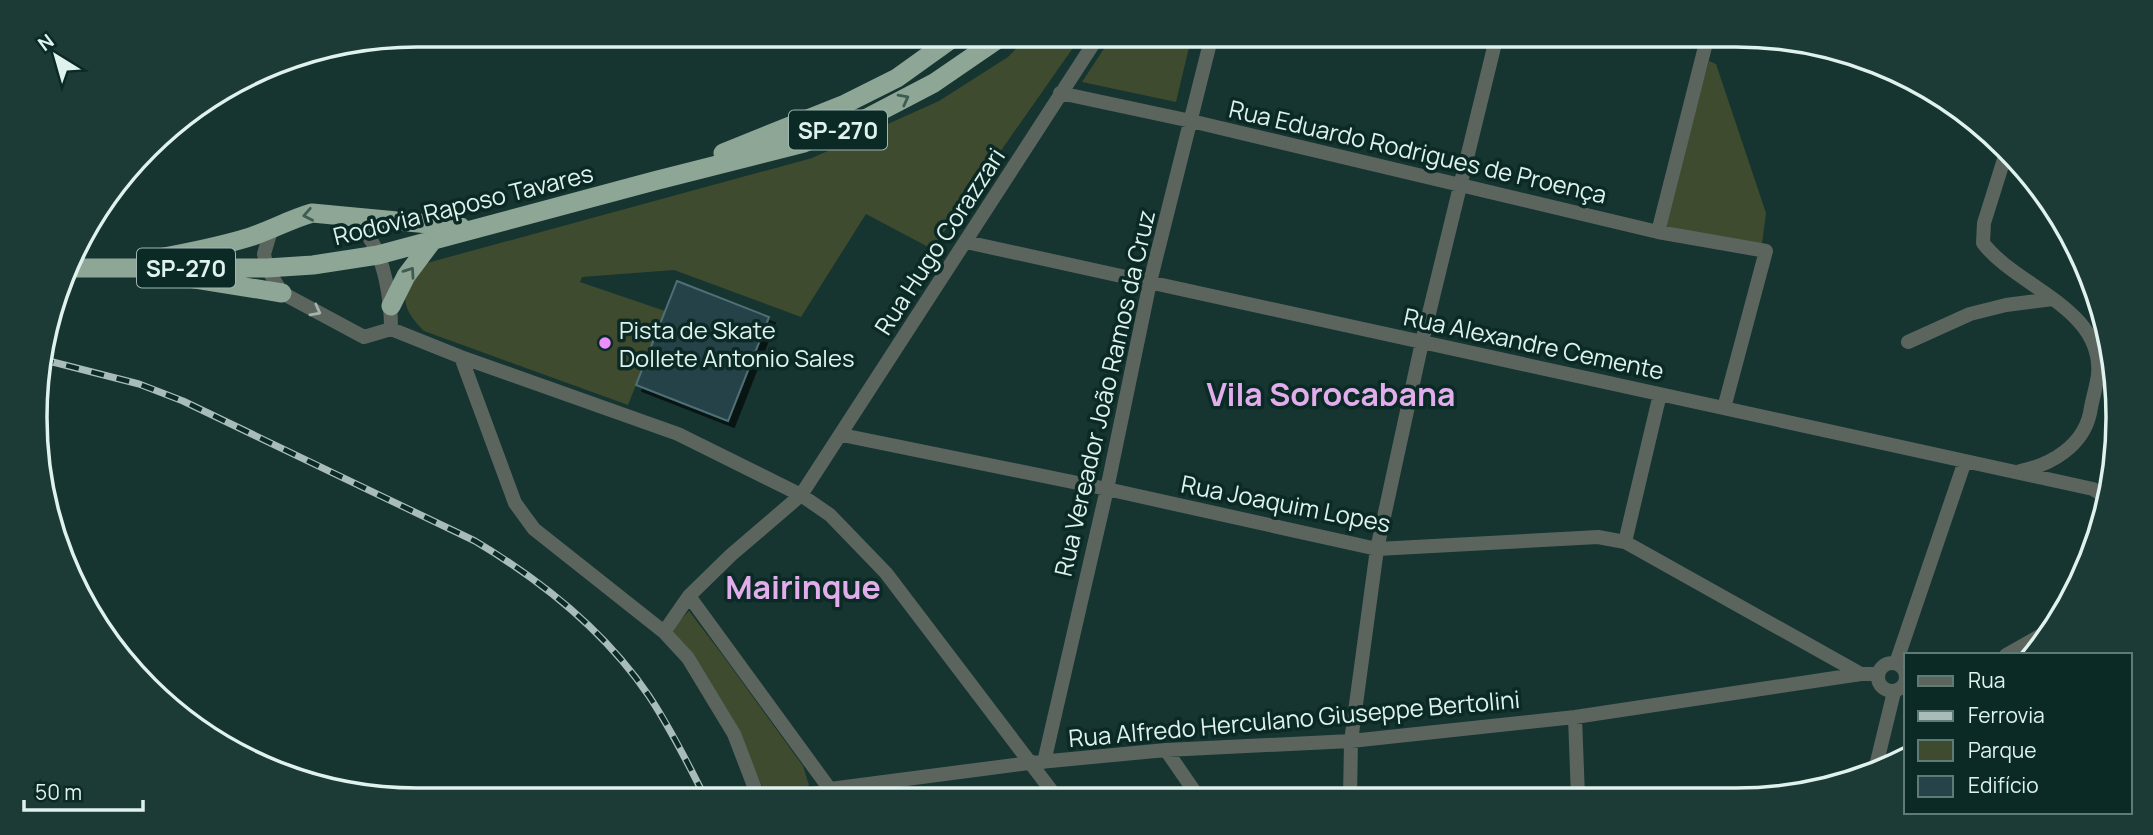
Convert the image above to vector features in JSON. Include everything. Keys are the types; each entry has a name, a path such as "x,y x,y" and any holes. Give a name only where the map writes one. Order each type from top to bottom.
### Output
{"highway":[{"name":"Rodovia Raposo Tavares","path":"654,181 845,104 897,78 940,47"},
{"name":"Rodovia Raposo Tavares","path":"79,268 267,268 313,265 378,255 804,143 869,117 934,83 986,47"},
{"path":"105,267 205,249 253,236 312,213 473,228"},
{"path":"391,306 406,276 433,240"},
{"path":"105,267 237,284 282,293"}],"street":[{"name":"Rua Hugo Corazzari","path":"664,632 690,596 731,555 801,495 1091,47"},
{"name":"Rua Vereador João Ramos da Cruz","path":"1044,762 1107,489 1150,282 1209,47"},
{"path":"1350,788 1351,741 1377,550 1422,342 1494,47"},
{"path":"1658,232 1703,47"},
{"name":"Rua Eduardo Rodrigues de Proença","path":"1060,93 1191,121 1658,232 1766,251 1724,408"},
{"path":"2003,162 1984,223 1983,243 1994,258 2053,299 2079,321 2089,334 2096,352 2098,374 2088,422 2077,441 2058,457 2036,468 2015,472"},
{"path":"351,216 369,237 378,255 391,306 391,329"},
{"path":"272,227 265,246 267,268 282,293 364,337 391,329 461,357 678,434 801,495 830,515 886,573 1048,788"},
{"name":"Rua Alexandre Cemente","path":"966,242 2098,492"},
{"path":"1908,342 1970,314 2007,305 2053,299"},
{"path":"461,357 515,503 534,529 664,632 688,658 734,734 755,788"},
{"path":"1625,542 1660,394"},
{"name":"Rua Joaquim Lopes","path":"842,435 1107,489 1377,550 1598,537 1625,542 1861,674"},
{"path":"1896,663 1965,461"},
{"path":"690,596 830,788"},
{"path":"2010,653 2030,641"},
{"path":"1894,692 1881,687 1877,674 1886,664 1896,663 1904,672"},
{"name":"Rua Alfredo Herculano Giuseppe Bertolini","path":"872,788 1029,763 1166,750 1351,741 1575,716 1861,674 1877,674"},
{"path":"1877,760 1894,692 1904,682"},
{"path":"1575,716 1578,788"},
{"path":"1166,750 1192,788"}],"green space":[{"path":"1018,47 1074,47 932,249 866,214 801,317 674,270 582,277 580,282 665,311 628,405 424,331 406,304 408,289 427,263 812,158 939,101 1008,57"},
{"path":"1105,47 1189,47 1176,102 1082,82"},
{"path":"1709,61 1716,64 1766,213 1762,244 1662,226"},
{"path":"689,611 803,766 809,785 804,788 763,788 731,716 671,630"}],"building":[{"path":"677,281 769,317 728,421 636,385"}],"railway":[{"path":"51,362 139,384 183,401 475,541 500,556 571,609 632,672 657,708 700,788"}],"place":[{"name":"Pista de Skate Dollete Antonio Sales","path":"605,343"}],"district":[{"name":"Vila Sorocabana","path":"1331,394"},
{"name":"Mairinque","path":"803,587"}]}
